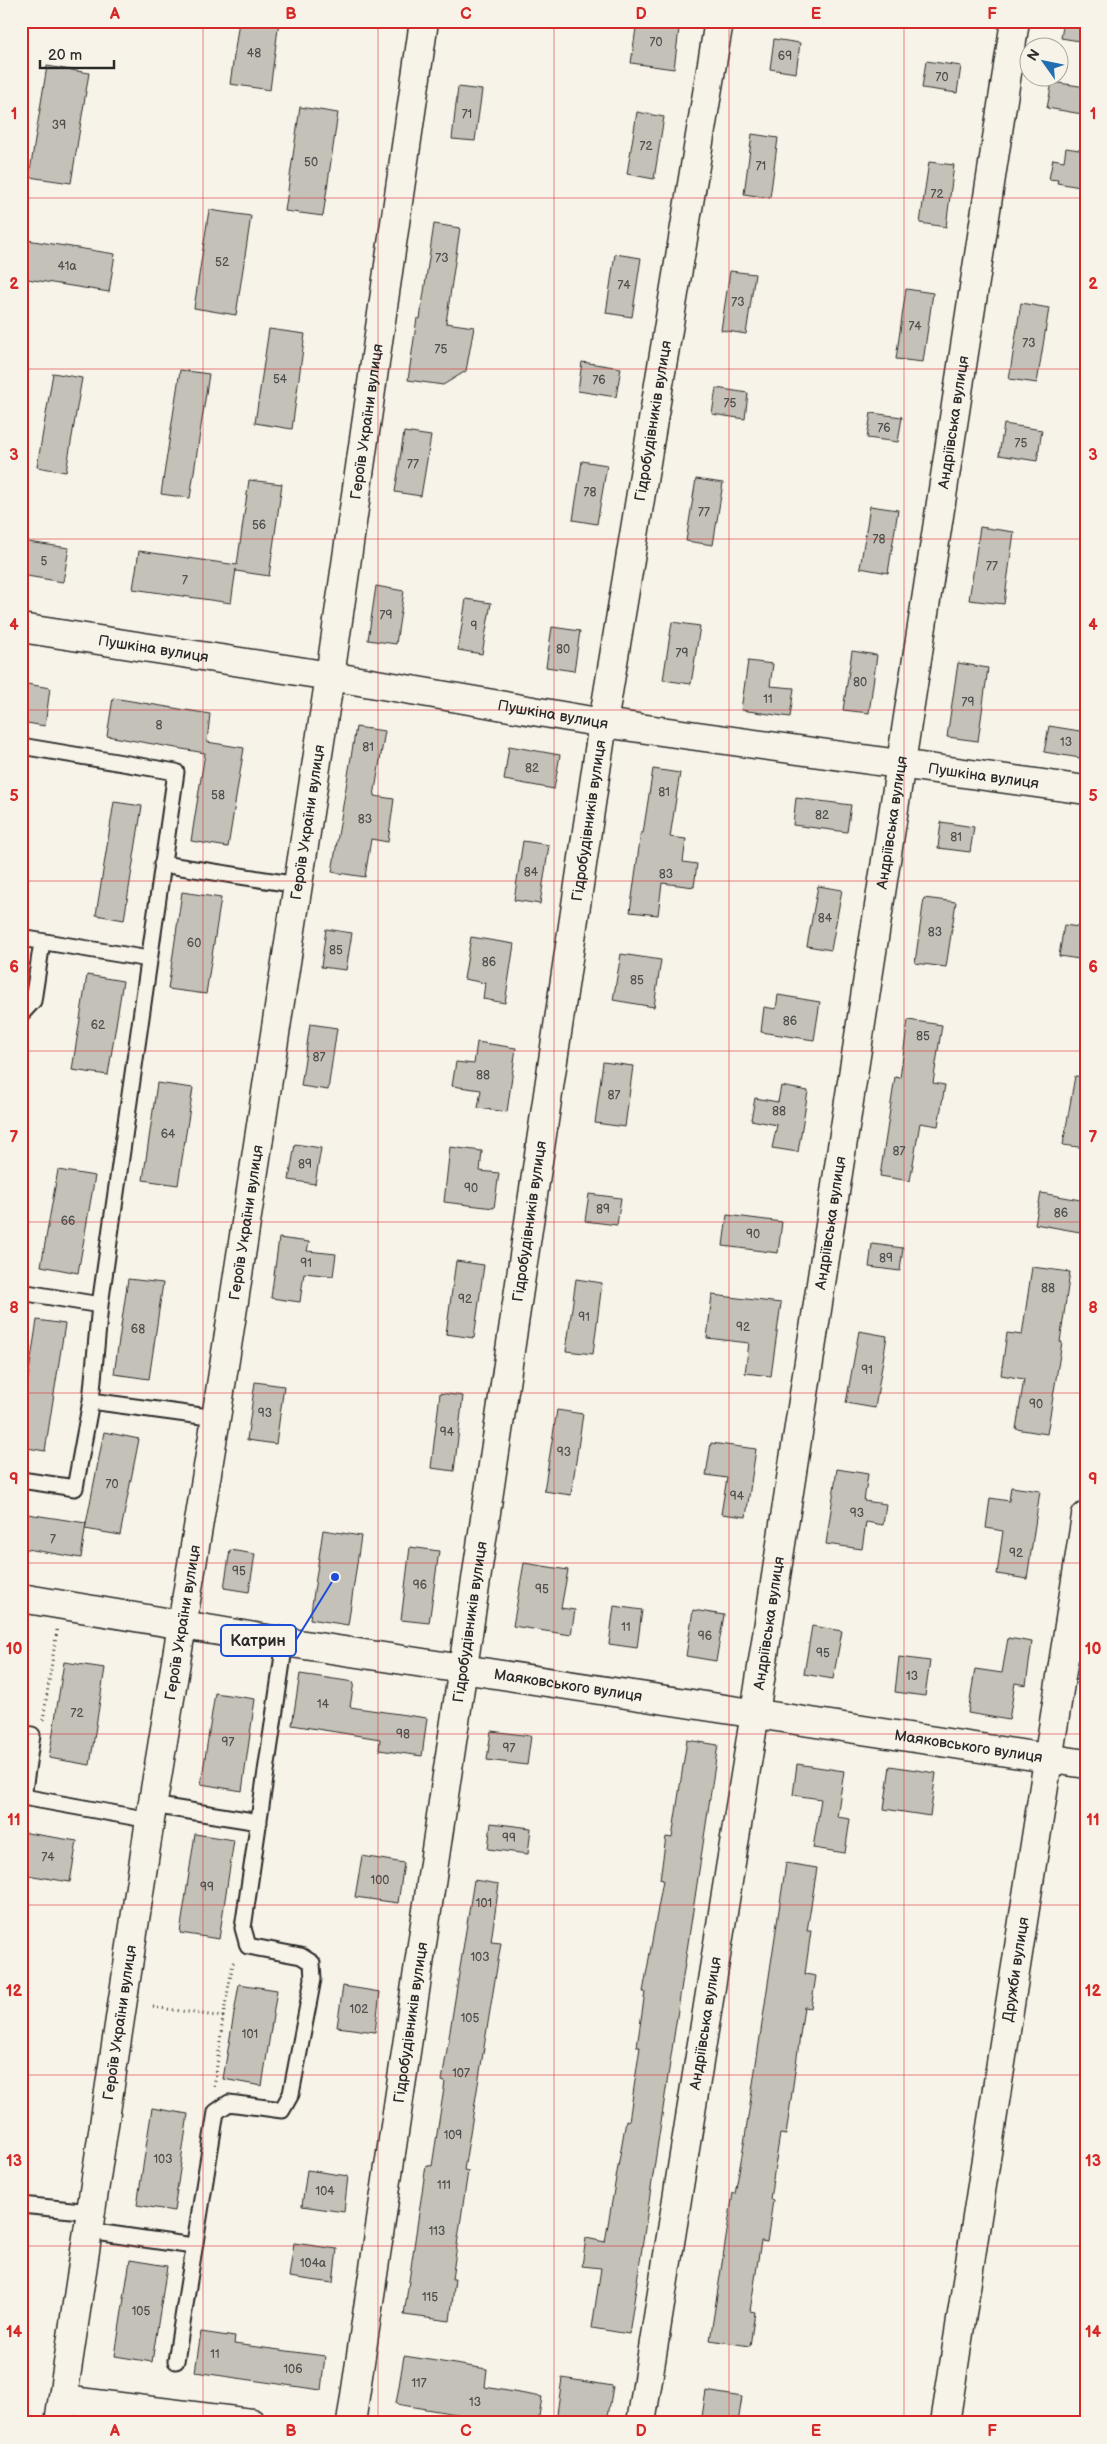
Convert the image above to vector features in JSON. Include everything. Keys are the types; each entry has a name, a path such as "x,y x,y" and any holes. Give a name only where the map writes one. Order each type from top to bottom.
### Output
{"street":[{"name":"Героїв України вулиця","path":"61,2411 151,1813 216,1418 330,676 424,21"},
{"name":"Гідробудівників вулиця","path":"351,2423 603,723 719,21"},
{"name":"Андріївська вулиця","path":"641,2423 755,1713 899,765 1015,21"},
{"name":"Пушкіна вулиця","path":"21,628 330,676 603,723 1086,790"},
{"name":"Дружби вулиця","path":"945,2423 1086,1516"},
{"name":"Маяковського вулиця","path":"21,1598 285,1642 1086,1764"},
{"path":"61,2411 251,2423"}],"lane":[{"path":"21,746 176,772 100,1305 90,1401 74,1488 21,1480"},
{"path":"162,864 298,885"},
{"path":"21,938 150,959"},
{"path":"21,1014 33,1002 42,942"},
{"path":"21,1292 100,1305"},
{"path":"90,1401 216,1418"},
{"path":"176,2360 216,2112 229,2103 282,2110 291,2094 314,1979 312,1963 301,1956 248,1946 243,1928 285,1642"},
{"path":"27,1734 23,1797 151,1813 259,1822"},
{"path":"21,2205 193,2246"}],"path":[{"path":"27,1734 44,1719 58,1627"},
{"path":"225,2105 213,2088 223,2017 233,1963 248,1946"},
{"path":"153,2007 223,2017"}],"building":[{"path":"239,21 279,21 270,90 230,84"},
{"path":"637,21 680,21 674,69 631,63"},
{"path":"1064,21 1086,21 1086,42 1061,38"},
{"path":"774,39 800,43 796,73 770,69"},
{"path":"926,61 961,66 957,93 922,88"},
{"path":"47,66 89,73 71,183 29,177"},
{"path":"1070,85 1086,87 1082,114 1047,108 1051,88 1070,88"},
{"path":"458,87 482,90 475,141 452,139"},
{"path":"300,107 338,113 323,216 285,211"},
{"path":"637,112 664,117 654,179 627,174"},
{"path":"752,134 778,138 770,198 744,194"},
{"path":"1066,148 1086,151 1086,188 1057,183 1058,180 1049,179 1053,159 1064,161"},
{"path":"929,162 954,165 946,227 920,223"},
{"path":"209,210 251,216 236,315 194,308"},
{"path":"434,224 460,228 446,323 474,327 466,371 443,385 408,380 417,318 420,319"},
{"path":"21,239 115,254 109,292 21,278"},
{"path":"615,254 641,258 632,317 606,313"},
{"path":"730,271 755,274 746,334 721,330"},
{"path":"906,289 933,293 923,362 896,359"},
{"path":"1021,303 1049,308 1037,383 1009,379"},
{"path":"269,329 305,334 292,429 255,423"},
{"path":"582,362 621,368 616,397 578,391"},
{"path":"180,370 209,374 190,498 161,494"},
{"path":"53,373 82,378 66,472 37,467"},
{"path":"716,388 748,393 745,419 712,414"},
{"path":"871,413 902,417 898,442 867,438"},
{"path":"1004,424 1042,430 1037,461 999,455"},
{"path":"404,432 431,436 421,496 395,492"},
{"path":"582,461 607,465 597,524 573,520"},
{"path":"696,479 723,483 713,545 686,541"},
{"path":"249,480 282,484 269,576 236,571 236,569 231,603 133,589 139,551 237,565"},
{"path":"870,506 898,510 888,573 860,568"},
{"path":"980,527 1014,532 1004,604 969,600"},
{"path":"21,541 69,548 63,582 21,575"},
{"path":"376,586 404,591 396,644 368,640"},
{"path":"466,599 491,603 482,654 458,650"},
{"path":"672,622 700,626 691,684 663,680"},
{"path":"552,627 580,631 574,671 546,667"},
{"path":"852,651 877,655 869,713 843,710"},
{"path":"748,661 773,664 770,686 794,688 790,717 741,710"},
{"path":"958,663 988,668 978,741 947,737"},
{"path":"21,683 50,688 45,726 21,722"},
{"path":"113,698 210,714 207,742 244,748 228,847 191,841 205,753 107,736"},
{"path":"1049,726 1086,732 1086,759 1044,752"},
{"path":"356,727 385,731 374,796 394,799 388,842 371,839 365,877 332,872"},
{"path":"509,746 560,755 554,789 504,780"},
{"path":"653,769 680,773 670,837 686,839 683,862 697,864 694,887 662,883 658,915 630,912 641,833 643,833"},
{"path":"796,798 851,805 847,832 793,825"},
{"path":"114,802 142,806 124,920 96,915"},
{"path":"941,822 974,827 970,852 938,848"},
{"path":"523,841 549,845 540,904 514,900"},
{"path":"818,886 842,890 831,950 807,946"},
{"path":"182,892 221,898 206,994 168,989"},
{"path":"924,898 956,902 946,967 915,963"},
{"path":"1064,925 1086,928 1086,960 1059,956"},
{"path":"326,929 352,933 346,970 321,967"},
{"path":"471,937 514,944 505,1003 483,999 485,983 464,979"},
{"path":"621,954 661,960 654,1007 613,1000"},
{"path":"87,975 123,981 108,1075 72,1070"},
{"path":"778,995 820,1002 814,1040 761,1032 764,1007 776,1009"},
{"path":"908,1020 942,1025 933,1083 945,1085 938,1126 920,1123 910,1181 880,1176 895,1077 900,1078"},
{"path":"310,1024 337,1028 328,1090 301,1086"},
{"path":"477,1042 516,1048 507,1112 478,1108 481,1090 452,1086 456,1062 474,1064"},
{"path":"603,1062 633,1066 625,1127 595,1123"},
{"path":"1075,1076 1086,1077 1086,1148 1063,1145"},
{"path":"157,1083 193,1088 178,1185 143,1180"},
{"path":"781,1086 808,1091 798,1152 772,1148 777,1125 751,1120 755,1098 778,1102"},
{"path":"295,1144 321,1148 315,1184 289,1180"},
{"path":"450,1147 482,1151 480,1171 499,1173 494,1208 444,1202"},
{"path":"58,1170 95,1176 78,1273 41,1266"},
{"path":"1041,1193 1086,1201 1080,1232 1035,1224"},
{"path":"589,1194 621,1198 617,1225 585,1221"},
{"path":"727,1215 782,1222 778,1253 723,1246"},
{"path":"279,1238 309,1242 307,1251 336,1254 333,1276 304,1273 300,1302 271,1298"},
{"path":"872,1244 903,1248 900,1271 869,1267"},
{"path":"456,1261 484,1265 474,1338 446,1334"},
{"path":"1032,1267 1070,1272 1060,1342 1062,1342 1047,1434 1016,1429 1024,1379 1001,1375 1007,1333 1022,1335"},
{"path":"128,1279 163,1283 149,1379 114,1374"},
{"path":"576,1279 602,1283 593,1354 566,1351"},
{"path":"712,1295 781,1303 771,1376 745,1373 749,1343 707,1338"},
{"path":"37,1320 65,1324 45,1451 21,1447 21,1423"},
{"path":"859,1331 887,1336 875,1408 846,1403"},
{"path":"255,1382 284,1386 276,1444 247,1440"},
{"path":"440,1393 463,1396 454,1471 431,1468"},
{"path":"557,1410 583,1414 571,1495 544,1491"},
{"path":"104,1432 139,1439 120,1535 85,1529"},
{"path":"711,1443 756,1449 746,1517 721,1514 727,1478 706,1475"},
{"path":"837,1469 868,1474 864,1501 886,1504 883,1525 866,1522 862,1549 826,1544"},
{"path":"1011,1487 1040,1491 1027,1579 997,1574 1003,1531 986,1528 990,1498 1009,1501"},
{"path":"21,1513 86,1523 81,1558 21,1548"},
{"path":"323,1530 361,1536 348,1625 310,1619"},
{"path":"410,1547 439,1551 429,1623 401,1620"},
{"path":"230,1550 255,1554 249,1592 224,1588"},
{"path":"524,1563 568,1570 561,1608 575,1610 571,1635 513,1626"},
{"path":"614,1606 642,1610 637,1648 609,1644"},
{"path":"693,1610 724,1615 716,1661 686,1656"},
{"path":"812,1626 842,1631 833,1679 804,1674"},
{"path":"1008,1638 1032,1642 1026,1685 1015,1683 1009,1720 968,1713 975,1669 1002,1673"},
{"path":"899,1657 930,1661 925,1696 895,1692"},
{"path":"64,1662 105,1668 90,1765 49,1758"},
{"path":"300,1674 354,1682 350,1707 427,1718 422,1756 379,1750 380,1739 292,1725"},
{"path":"215,1693 255,1699 242,1791 201,1784"},
{"path":"491,1731 531,1736 527,1765 487,1760"},
{"path":"687,1740 718,1745 629,2334 592,2328 601,2268 582,2266 586,2238 605,2242 626,2120 629,2121 640,2047 637,2047 645,1992 643,1992 663,1880 660,1879 666,1837 672,1838"},
{"path":"797,1764 844,1771 837,1817 850,1819 845,1853 813,1848 821,1799 793,1795"},
{"path":"890,1766 936,1773 930,1816 884,1809"},
{"path":"491,1823 531,1828 528,1854 488,1849"},
{"path":"21,1832 77,1841 70,1882 21,1874"},
{"path":"195,1834 234,1840 219,1939 180,1933"},
{"path":"362,1856 404,1863 398,1903 355,1897"},
{"path":"786,1863 817,1868 807,1931 811,1931 805,1974 816,1976 811,2008 804,2007 786,2135 780,2134 770,2199 773,2200 767,2242 761,2241 750,2311 755,2312 750,2346 710,2340 733,2193 735,2194 744,2144"},
{"path":"474,1880 499,1884 491,1942 501,1943 464,2170 468,2171 452,2279 455,2279 450,2321 404,2315 426,2165 432,2166 445,2082 442,2081"},
{"path":"239,1984 277,1990 262,2086 223,2079"},
{"path":"343,1986 380,1992 375,2032 337,2027"},
{"path":"152,2108 188,2114 174,2211 137,2205"},
{"path":"307,2170 348,2176 344,2212 302,2206"},
{"path":"294,2243 337,2249 333,2283 289,2277"},
{"path":"130,2260 167,2266 152,2362 115,2356"},
{"path":"201,2332 235,2337 234,2344 325,2356 321,2390 195,2372"},
{"path":"404,2356 487,2369 485,2387 542,2397 538,2423 510,2423 396,2404"},
{"path":"562,2378 613,2386 607,2422 557,2414"},
{"path":"706,2391 742,2397 738,2423 701,2423"}],"place":[{"name":"Катрин","path":"335,1577"}]}
